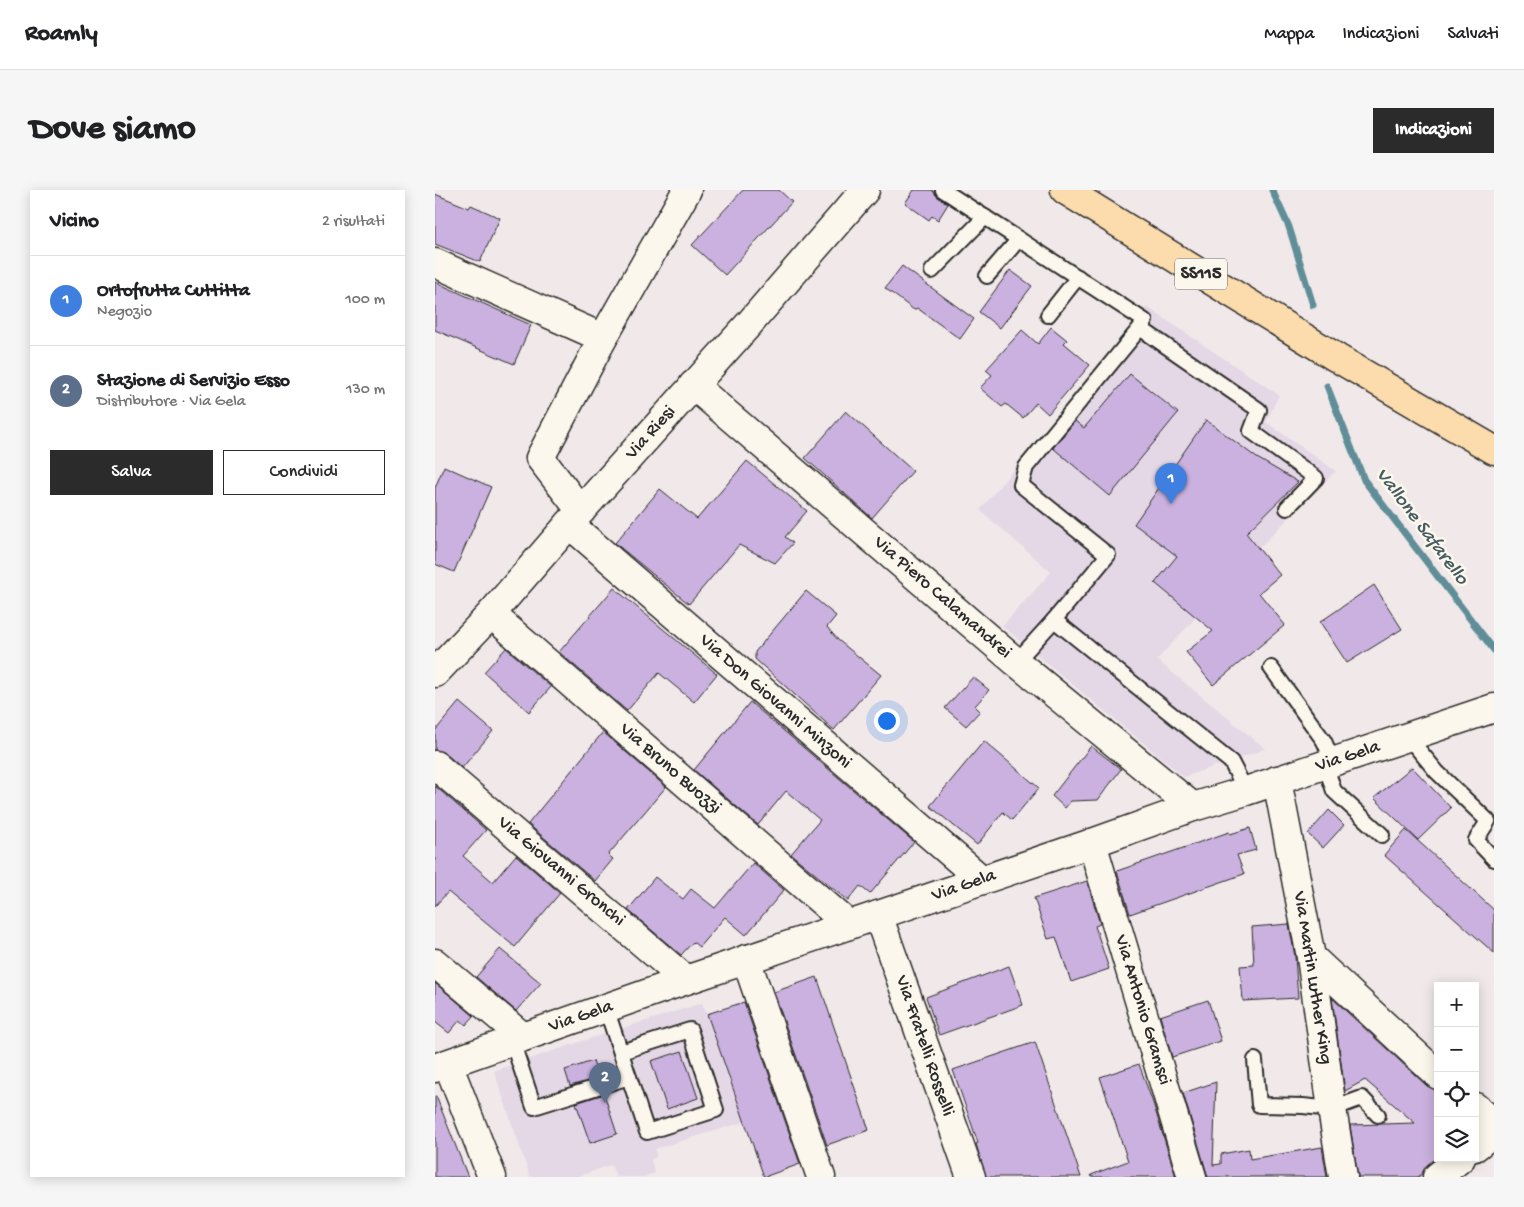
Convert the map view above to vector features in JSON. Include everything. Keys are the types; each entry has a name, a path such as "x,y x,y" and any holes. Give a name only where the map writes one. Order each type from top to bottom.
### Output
{"main road":[{"name":"SS115","path":"1065,190 1337,358 1494,450"}],"street":[{"path":"435,263 603,338 687,190"},
{"name":"Via Riesi","path":"435,673 444,651 491,614 865,190"},
{"name":"Via Don Giovanni Minzoni","path":"603,338 540,458 575,517 982,880"},
{"name":"Via Piero Calamandrei","path":"693,385 1016,662 1193,807"},
{"path":"1444,421 1494,461"},
{"name":"Via Bruno Buozzi","path":"491,614 849,925"},
{"name":"Via Gela","path":"441,1066 746,959 1092,843 1193,807 1494,708"},
{"name":"Via Giovanni Gronchi","path":"435,765 686,980"},
{"name":"Via Martin Luther King","path":"1277,780 1311,957 1343,1177"},
{"name":"Via Antonio Gramsci","path":"1092,843 1191,1177"},
{"name":"Via Fratelli Rosselli","path":"878,915 971,1177"},
{"path":"1311,957 1435,1072"},
{"path":"746,959 821,1177"},
{"path":"435,963 518,1039"},
{"path":"441,1066 492,1177"},
{"path":"1479,1110 1494,1123"},
{"path":"1479,1144 1494,1132"},
{"path":"1437,1177 1456,1162"}],"lane":[{"path":"943,190 1145,321 1026,467 1021,485 1108,555 1016,662"},
{"path":"933,270 985,217"},
{"path":"987,276 1019,238"},
{"path":"1048,315 1078,277"},
{"path":"1140,328 1259,410 1251,431 1317,478 1287,508"},
{"path":"1054,620 1231,762 1246,791"},
{"path":"1271,668 1324,741 1334,791 1382,836"},
{"path":"1408,737 1437,772 1488,821 1476,840 1494,858"},
{"path":"606,1008 647,1132 716,1110 690,1030 621,1052"},
{"path":"518,1039 534,1107 629,1077"},
{"path":"1255,1060 1259,1105 1332,1109 1362,1098 1378,1115"}],"shaded area":[{"path":"1147,307 1279,395 1266,422 1336,471 1264,543 1157,660 1266,749 1184,777 1002,626 1051,572 980,510"},
{"path":"702,1003 744,1122 655,1149 657,1157 651,1160 655,1173 643,1177 616,1177 611,1165 576,1177 530,1177 494,1071"}],"building":[{"path":"743,190 779,190 792,202 725,275 692,245"},
{"path":"914,190 932,190 948,204 938,220 932,216 929,220 905,203"},
{"path":"435,194 469,208 471,205 500,218 480,262 435,244"},
{"path":"902,266 974,319 960,339 917,308 914,310 885,288"},
{"path":"1010,270 1032,286 1000,328 979,312"},
{"path":"435,282 531,325 514,364 435,330"},
{"path":"1051,327 1067,340 1064,343 1090,365 1048,414 1036,403 1023,418 1006,404 1002,407 980,388 992,375 986,370 1022,330 1038,344"},
{"path":"1130,374 1178,413 1110,496 1053,448 1075,421 1084,428"},
{"path":"846,411 913,471 872,518 805,458"},
{"path":"1206,420 1257,458 1298,482 1246,533 1280,575 1259,593 1285,625 1213,685 1186,652 1213,631 1155,583 1177,556 1134,524"},
{"path":"747,461 807,511 785,537 793,543 775,563 739,545 689,604 615,543 660,489 697,519"},
{"path":"444,466 491,487 454,572 435,564 435,488"},
{"path":"1374,585 1402,629 1347,663 1320,622"},
{"path":"614,588 717,674 694,702 659,673 627,711 559,652"},
{"path":"806,591 836,616 827,627 838,640 881,675 834,730 755,659 755,652"},
{"path":"506,648 551,687 529,712 484,672"},
{"path":"973,677 989,690 975,706 980,711 966,726 945,708"},
{"path":"459,702 493,731 462,768 445,753 435,750 435,731"},
{"path":"750,702 914,842 870,894 860,886 848,901 791,854 820,820 786,791 758,825 694,770"},
{"path":"603,732 666,787 608,855 613,859 595,881 528,824"},
{"path":"984,741 1039,788 1012,820 1003,812 977,845 930,806"},
{"path":"1091,746 1121,769 1098,800 1071,801 1065,808 1052,796"},
{"path":"1412,767 1451,808 1418,840 1374,798"},
{"path":"435,786 486,830 463,856 493,882 516,855 560,893 515,947 448,892 435,906"},
{"path":"1329,810 1344,825 1323,848 1308,834"},
{"path":"1250,828 1256,850 1237,855 1244,874 1130,914 1117,871 1229,832 1230,834"},
{"path":"1406,830 1494,910 1494,953 1384,855"},
{"path":"753,863 784,890 746,935 725,917 699,947 693,942 681,955 628,910 655,877 683,899 691,889 715,908"},
{"path":"1087,881 1100,924 1095,926 1109,969 1071,982 1056,937 1048,939 1034,898"},
{"path":"1289,924 1295,957 1298,998 1243,1001 1240,966 1254,965 1252,927"},
{"path":"500,949 541,983 516,1011 476,977"},
{"path":"1009,966 1023,1005 939,1035 926,997"},
{"path":"817,977 869,1130 827,1145 774,992"},
{"path":"435,983 474,1016 466,1025 460,1020 449,1033 435,1022"},
{"path":"1332,998 1427,1086 1434,1089 1434,1159 1427,1165 1422,1174 1418,1177 1358,1177 1350,1125 1415,1123 1365,1080 1345,1091"},
{"path":"1208,1000 1221,1041 1172,1057 1160,1016"},
{"path":"744,1002 800,1164 764,1177 707,1014"},
{"path":"1035,1042 1081,1177 986,1177 976,1144 978,1143 953,1070"},
{"path":"682,1051 698,1098 667,1109 651,1061"},
{"path":"593,1061 598,1078 570,1086 565,1070"},
{"path":"1139,1064 1176,1177 1092,1177 1091,1175 1128,1161 1100,1077"},
{"path":"1216,1082 1213,1165 1221,1164 1221,1154 1249,1149 1250,1159 1322,1147 1327,1177 1208,1177 1183,1093"},
{"path":"604,1094 617,1134 590,1143 576,1103"},
{"path":"436,1096 468,1177 435,1177"}],"waterway":[{"name":"Vallone Safarello","path":"1272,190 1289,227 1313,305"},
{"name":"Vallone Safarello","path":"1327,386 1364,480 1494,650"}],"place":[{"name":"Ortofrutta Cuttitta","path":"1171,504"},
{"name":"Stazione di Servizio Esso","path":"605,1103"}]}
